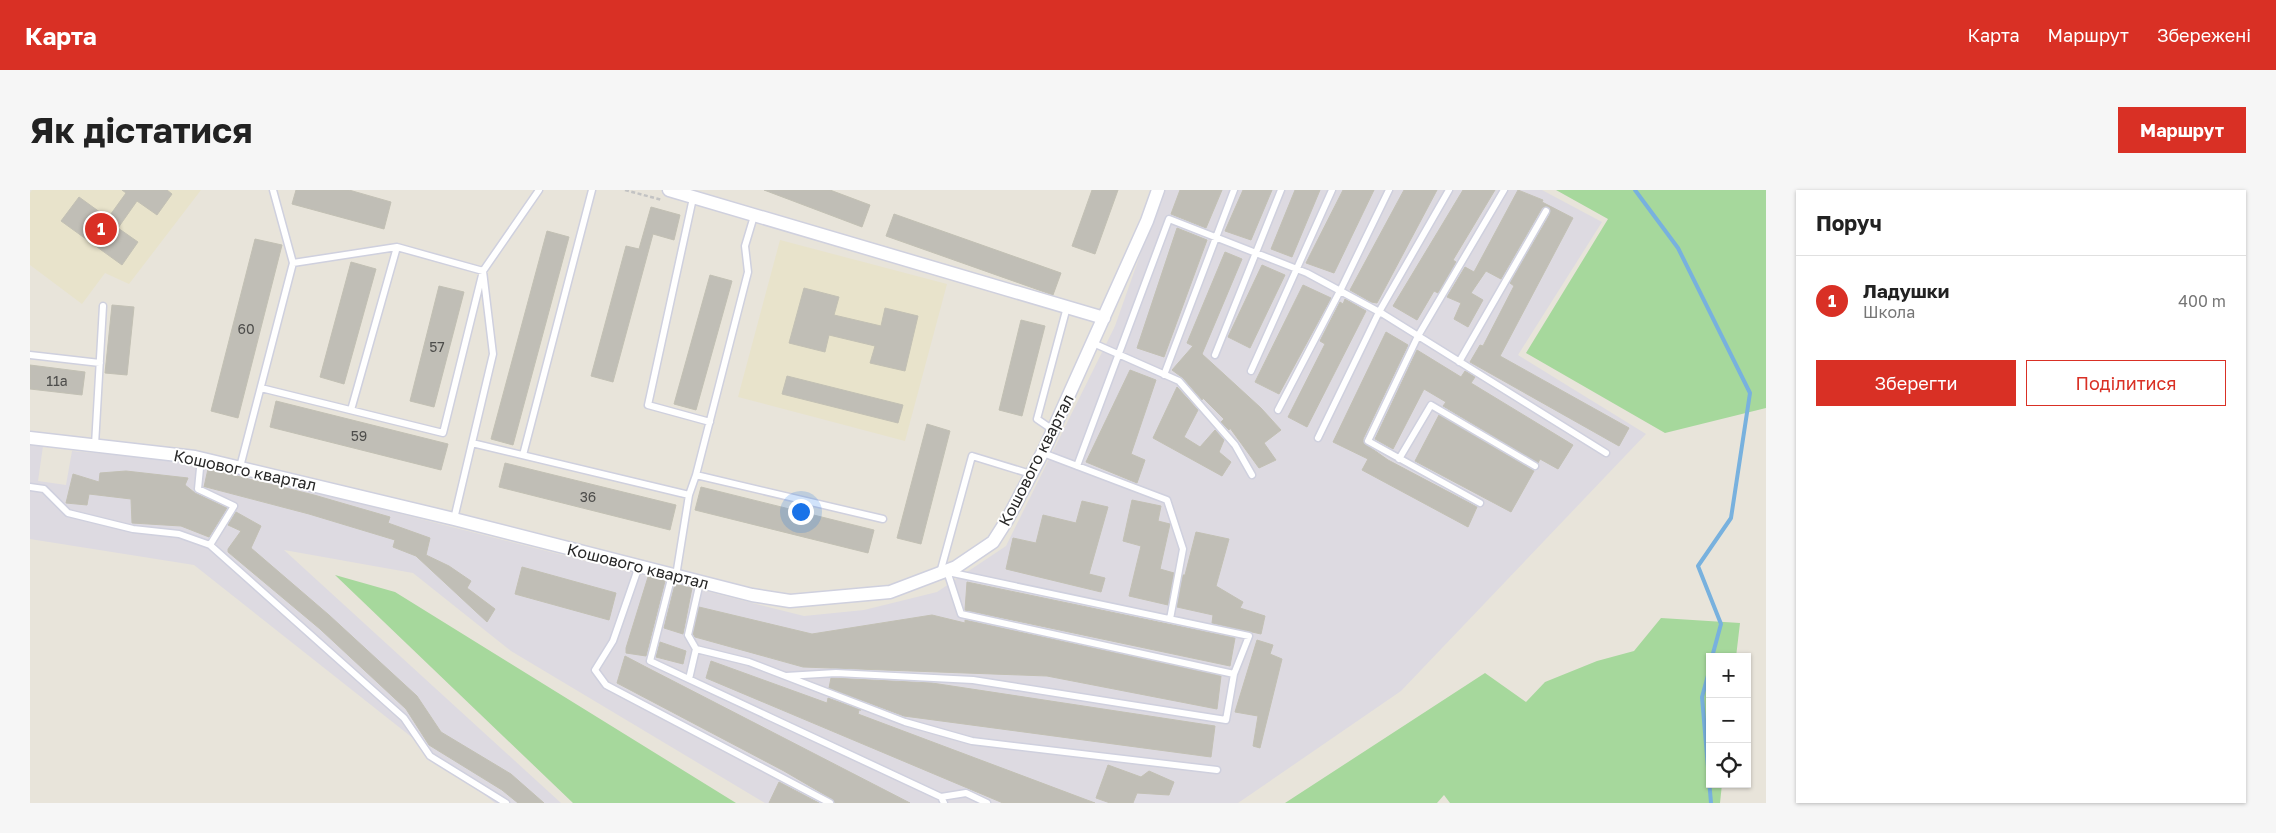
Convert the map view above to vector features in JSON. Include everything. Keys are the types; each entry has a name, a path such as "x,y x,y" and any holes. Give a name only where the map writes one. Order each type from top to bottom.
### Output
{"street":[{"name":"Кошового квартал","path":"30,438 201,458 454,519 752,595 790,601 890,592 943,573 993,542 1008,520 1042,453 1093,343 1147,221 1158,190"},
{"path":"673,191 1104,318"}],"lane":[{"path":"240,467 293,263 273,190"},
{"path":"261,388 443,432 483,271 538,190"},
{"path":"523,455 592,190"},
{"path":"1164,375 1214,237 1234,190"},
{"path":"1215,355 1280,190"},
{"path":"1250,371 1332,190"},
{"path":"1278,410 1340,291 1389,190"},
{"path":"1318,438 1379,312 1449,190"},
{"path":"1480,503 1368,442 1418,336 1504,190"},
{"path":"693,198 648,406 710,422"},
{"path":"1459,362 1546,211"},
{"path":"754,216 745,246 748,272 696,475 689,495 674,575 650,661 942,800 966,793 987,803"},
{"path":"1077,466 1169,219 1296,269 1340,291 1379,312 1606,453"},
{"path":"293,263 397,247 483,271"},
{"path":"351,410 397,247"},
{"path":"454,519 494,354 483,271"},
{"path":"95,445 103,306"},
{"path":"1053,430 1037,418 1067,307"},
{"path":"1093,343 1179,381 1235,445 1252,475"},
{"path":"30,356 100,364"},
{"path":"1399,459 1431,405 1535,466"},
{"path":"472,443 689,495"},
{"path":"1042,453 1167,500 1183,549 1170,619"},
{"path":"1031,474 972,456 943,573 961,614 1234,674"},
{"path":"201,458 198,489 234,506 210,545"},
{"path":"696,475 883,519"},
{"path":"30,488 44,489 68,514 133,529 179,534 210,545 404,718 430,756 506,803"},
{"path":"639,566 613,641 595,670 606,685 830,803"},
{"path":"786,676 836,673 973,680 1226,720 1234,674 1248,636 943,573"},
{"path":"689,679 696,649 688,635 700,582"},
{"path":"696,649 750,662 905,722 972,741 1216,770"}],"shaded area":[{"path":"32,190 201,190 129,284 105,273 82,304 30,265 30,193"},
{"path":"1163,190 1542,190 1602,222 1518,355 1646,434 1401,691 1238,803 765,803 511,651 413,573 284,550 561,803 495,803 194,565 30,539 30,445 43,446 38,481 66,485 72,451 195,462 804,616 864,610 937,592 1006,546 1115,326"},
{"path":"780,240 947,284 905,441 738,397"}],"green space":[{"path":"1556,190 1766,190 1766,408 1665,433 1526,353 1608,219"},
{"path":"335,575 395,592 736,803 573,803"},
{"path":"1661,618 1740,623 1736,653 1706,653 1706,788 1722,788 1720,803 1450,803 1444,795 1437,803 1285,803 1485,673 1526,702 1545,682 1597,661 1634,651"}],"building":[{"path":"122,190 167,190 172,194 157,215 137,201 118,228 138,242 122,265 61,221 79,197 108,218 126,193"},
{"path":"296,190 349,190 391,202 384,229 292,204"},
{"path":"764,190 830,190 870,205 862,227"},
{"path":"1092,190 1118,190 1095,254 1072,246"},
{"path":"1180,190 1222,190 1206,228 1171,214"},
{"path":"1243,190 1272,190 1251,240 1225,231"},
{"path":"1295,190 1320,190 1292,257 1271,249"},
{"path":"1343,190 1374,190 1334,273 1306,263"},
{"path":"1404,190 1437,190 1377,303 1371,302 1350,290"},
{"path":"1463,190 1495,190 1453,260 1456,262 1438,293 1434,291 1417,320 1393,306"},
{"path":"1518,190 1543,200 1542,202 1573,218 1500,356 1629,428 1619,446 1470,362 1480,345 1483,346 1514,286 1510,283 1550,214 1550,208 1546,206 1542,208 1501,279 1486,271 1471,293 1483,300 1468,327 1454,319 1461,303 1447,297 1465,267 1474,272"},
{"path":"651,207 680,215 674,240 653,234 613,382 591,376 626,246 639,249"},
{"path":"894,214 1061,273 1053,295 886,236"},
{"path":"1177,228 1207,240 1164,357 1137,348"},
{"path":"547,231 569,237 513,445 491,439"},
{"path":"255,239 282,245 238,418 211,411"},
{"path":"1225,252 1242,259 1202,354 1261,408 1281,430 1264,443 1276,460 1259,468 1230,428 1229,430 1221,422 1224,419 1203,398 1202,400 1183,378 1172,370 1193,346 1187,343"},
{"path":"351,262 376,269 344,384 320,377"},
{"path":"1262,265 1285,275 1250,348 1228,337"},
{"path":"710,275 732,281 696,410 674,404"},
{"path":"1303,285 1331,298 1279,394 1255,382"},
{"path":"439,286 464,292 434,407 410,401"},
{"path":"804,288 839,297 834,315 881,326 885,308 918,316 905,371 870,363 875,346 829,335 825,352 789,343"},
{"path":"1345,299 1366,311 1307,427 1288,417 1325,344 1320,341 1340,302 1343,304"},
{"path":"112,305 134,307 127,375 105,373"},
{"path":"1021,320 1045,326 1022,416 999,410"},
{"path":"1386,332 1408,345 1363,439 1364,443 1388,460 1477,507 1468,527 1362,470 1368,459 1333,442"},
{"path":"1417,350 1461,377 1465,371 1475,377 1471,383 1573,445 1558,469 1540,459 1538,463 1443,406 1446,402 1424,389 1393,449 1375,439"},
{"path":"30,365 85,372 82,395 30,389"},
{"path":"1130,370 1156,380 1131,454 1145,460 1137,483 1086,462"},
{"path":"787,376 903,405 898,423 782,394"},
{"path":"1177,387 1198,410 1184,437 1200,447 1215,430 1224,440 1219,452 1231,462 1222,476 1153,438"},
{"path":"276,401 448,444 441,470 270,427"},
{"path":"1439,415 1534,471 1511,512 1415,461"},
{"path":"927,424 950,431 921,544 897,538"},
{"path":"505,463 676,505 670,530 499,487"},
{"path":"208,469 314,495 390,517 388,523 430,538 426,555 449,566 471,581 467,588 495,609 487,622 416,556 393,547 395,540 309,514 204,487"},
{"path":"126,471 188,478 185,485 195,493 227,508 209,537 181,526 132,523 131,499 89,494 87,505 66,503 73,474 99,482 100,473"},
{"path":"701,487 874,530 868,553 695,510"},
{"path":"1132,500 1161,506 1158,521 1170,524 1160,569 1174,573 1168,605 1129,596 1141,546 1123,541"},
{"path":"1082,501 1108,507 1089,574 1105,578 1101,592 1006,569 1013,538 1036,543 1043,515 1076,523"},
{"path":"236,512 261,526 251,548 329,615 417,696 441,732 511,774 544,803 518,803 502,790 429,745 406,709 320,629 228,552 228,549 241,531 228,525"},
{"path":"1196,532 1229,539 1216,586 1243,602 1240,608 1265,616 1261,634 1212,623 1213,615 1177,607 1183,575 1185,575"},
{"path":"522,567 616,593 609,620 515,594"},
{"path":"648,577 665,581 646,656 626,653 626,648"},
{"path":"967,582 1235,638 1230,666 965,610"},
{"path":"675,584 692,588 683,634 664,628"},
{"path":"699,607 812,634 932,615 965,623 965,620 1221,676 1217,709 1047,676 803,667 695,637 693,634"},
{"path":"1257,640 1273,645 1270,654 1282,659 1260,748 1253,746 1258,716 1235,712"},
{"path":"660,642 686,651 683,664 656,657"},
{"path":"625,656 910,803 835,803 832,799 784,771 617,683"},
{"path":"711,661 827,703 828,698 861,710 859,710 858,714 1095,803 1003,803 706,678"},
{"path":"831,678 932,683 1215,726 1211,757 904,716 829,688"},
{"path":"1108,765 1141,777 1149,771 1174,782 1169,795 1137,793 1133,803 1110,803 1096,798"},
{"path":"779,782 819,803 769,803"}],"waterway":[{"path":"1635,190 1678,248 1750,393 1731,518 1698,566 1721,624 1713,653"},
{"path":"1706,682 1702,697 1711,803"}],"place":[{"name":"Ладушки","path":"101,229"}]}
